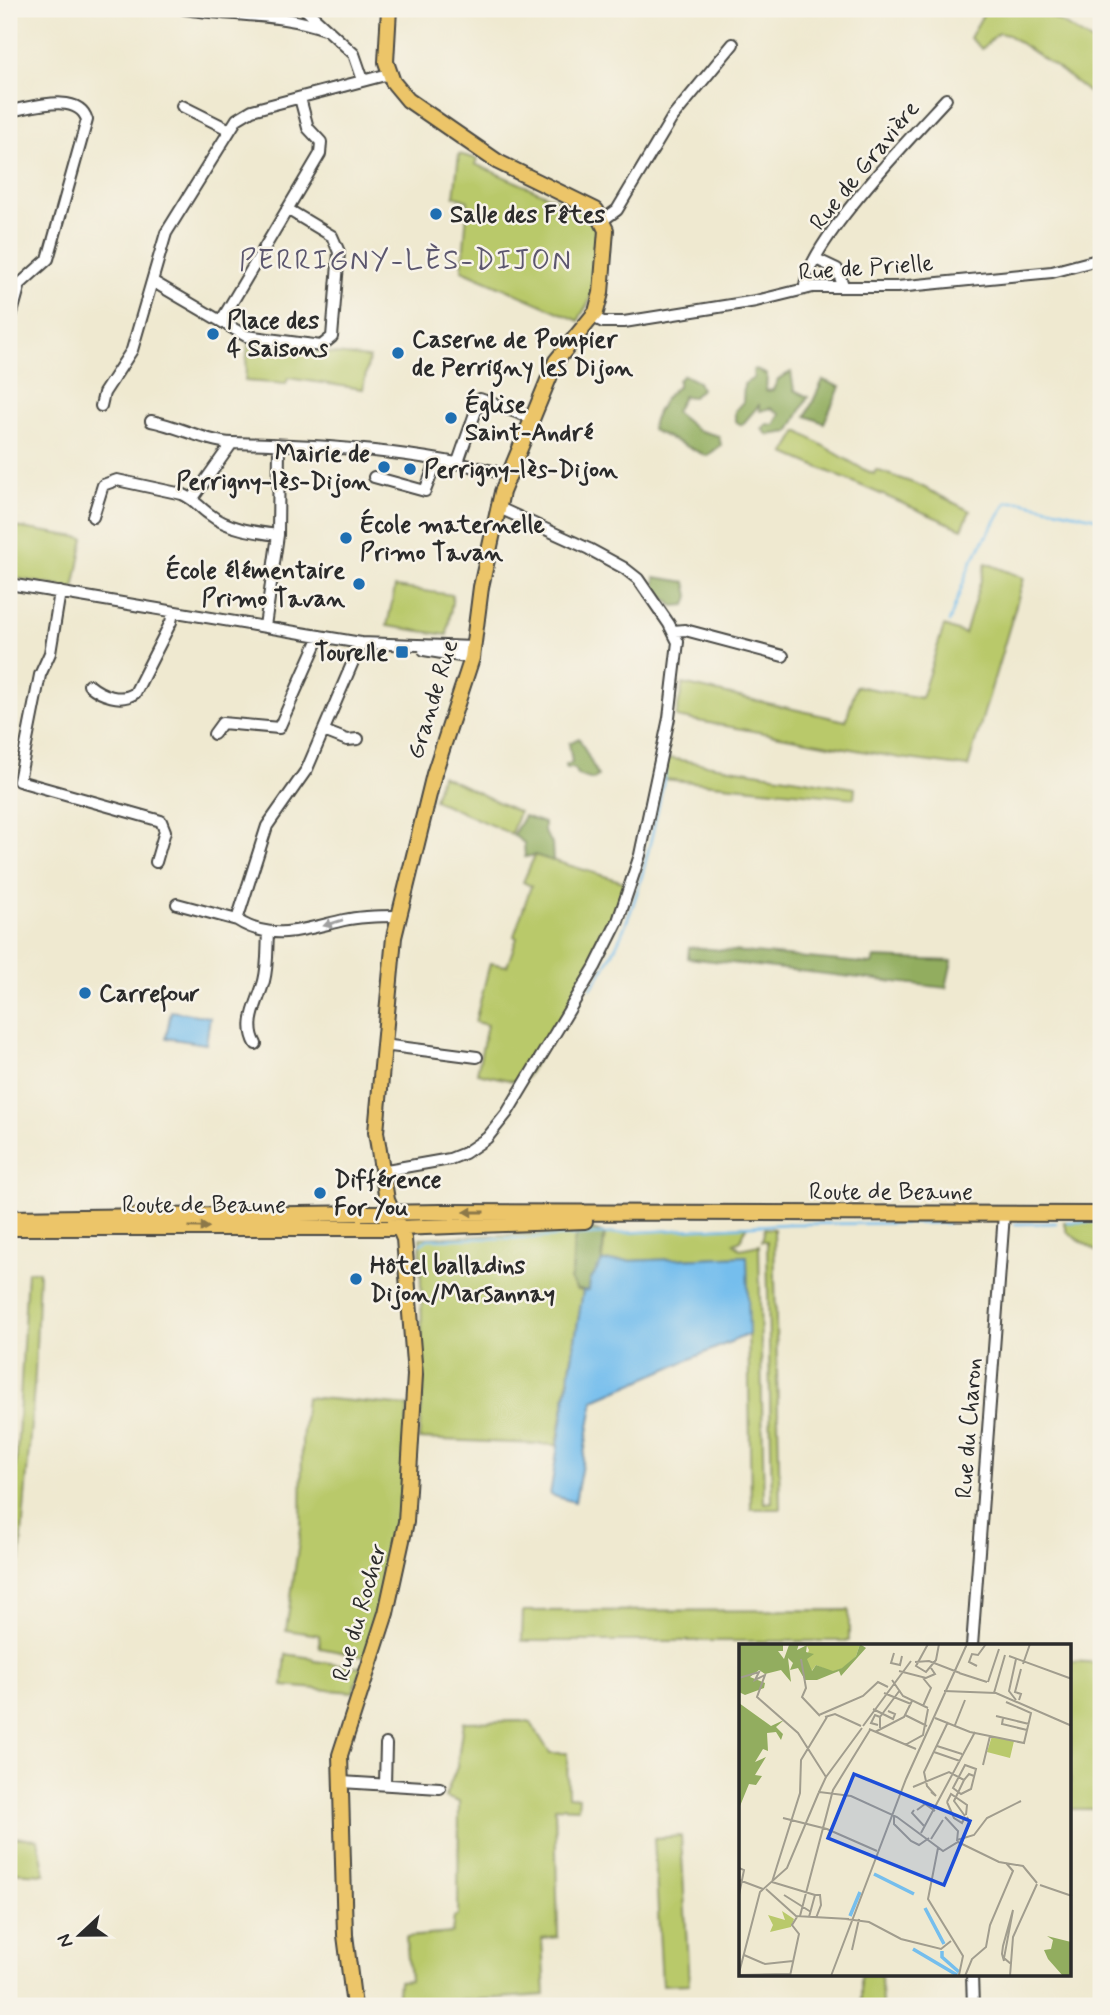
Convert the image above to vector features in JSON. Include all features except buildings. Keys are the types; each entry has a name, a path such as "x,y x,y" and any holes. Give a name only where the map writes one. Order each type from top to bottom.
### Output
{"main road":[{"path":"389,9 386,52 389,74 408,100 489,156 587,205 603,220"},
{"name":"Grande Rue","path":"393,1213 381,1171 375,1119 399,916 433,774 473,652 481,587 497,507 556,361 593,317 598,305 604,270 606,230 603,220"},
{"name":"Route de Beaune","path":"9,1218 393,1213 1101,1214"},
{"name":"Rue du Rocher","path":"354,2006 345,1935 340,1755 386,1613 406,1522 415,1374 404,1240 393,1213"},
{"name":"Route de Beaune","path":"9,1228 399,1228 542,1224 681,1213"}],"street":[{"path":"184,9 228,16 280,17 328,30"},
{"path":"305,9 354,54 363,80"},
{"path":"603,220 617,210 672,118 733,44"},
{"path":"101,406 104,393 132,350 169,227 228,129 244,114 389,74"},
{"path":"221,321 322,148 310,132 300,98"},
{"name":"Rue de Gravière","path":"805,289 805,280 816,260 857,198 946,99"},
{"path":"9,111 70,104 81,108 87,120 48,259 20,284 9,324"},
{"path":"182,106 228,129"},
{"path":"152,281 251,338 321,346 330,341 339,252 337,243 332,236 287,209"},
{"name":"Rue de Prielle","path":"593,317 604,322 624,322 756,301 805,289 843,285 897,287 1039,273 1101,259"},
{"path":"816,260 837,269 843,285"},
{"path":"458,461 480,399 532,418"},
{"path":"151,421 232,443 458,461 508,475"},
{"path":"192,498 203,479 232,443"},
{"path":"265,626 278,535 279,445"},
{"path":"374,477 425,491 437,460"},
{"path":"93,517 99,492 109,481 136,484 192,498 208,514 226,524 252,532 278,535"},
{"path":"381,1171 450,1159 465,1153 486,1138 507,1113 595,967 618,921 640,855 667,729 679,654 673,631 638,579 624,568 497,507"},
{"path":"9,584 361,643 473,652"},
{"path":"60,592 50,653 40,675 19,781 161,821 165,831 156,862"},
{"path":"89,685 97,692 122,698 135,693 171,622 173,612"},
{"path":"673,631 685,630 783,656"},
{"path":"222,723 279,728 320,636"},
{"path":"237,920 267,826 307,769 361,643"},
{"path":"217,711 222,723"},
{"path":"214,734 222,723"},
{"path":"324,731 347,740 358,739"},
{"path":"177,904 237,920 268,932 301,932 344,919 399,916"},
{"path":"256,1044 251,1034 252,1023 264,980 268,932"},
{"path":"383,1045 477,1057"},
{"name":"Rue du Charon","path":"972,1644 1004,1214"},
{"path":"385,1784 386,1744"},
{"path":"341,1782 440,1788"},
{"path":"972,1976 973,2006"}],"green space":[{"path":"986,9 1039,9 1101,47 1101,103 1063,72 1008,35 998,33 982,49 970,38"},
{"path":"459,154 477,159 475,164 592,215 599,238 600,258 589,302 579,321 462,270 468,201 454,196"},
{"path":"248,343 369,358 363,389 288,378 286,384 245,381"},
{"path":"753,370 767,375 766,391 773,390 778,379 791,372 794,390 808,397 789,432 768,435 762,429 767,424 774,425 780,414 771,408 760,411 759,405 742,425 735,421 735,411 743,402 744,384 754,378"},
{"path":"684,375 698,382 701,389 693,397 683,396 675,412 697,430 719,436 721,445 707,456 652,430 660,406 678,387 678,380"},
{"path":"823,380 840,387 824,423 806,416"},
{"path":"798,431 863,469 874,474 876,470 919,485 970,511 962,529 785,453"},
{"path":"9,526 84,538 74,589 9,577"},
{"path":"986,563 1024,578 968,767 900,758 676,717 683,684 846,721 856,686 921,698 944,626 965,634"},
{"path":"655,577 686,582 689,596 686,605 673,606 655,588"},
{"path":"395,587 453,595 447,635 387,626"},
{"path":"579,738 598,776 593,780 577,775 574,768 566,768 566,765 572,763 569,743"},
{"path":"668,758 855,788 854,798 663,779"},
{"path":"441,775 519,812 511,834 434,800"},
{"path":"524,816 544,823 544,832 552,843 553,861 535,855 525,857 524,843 513,835"},
{"path":"535,855 627,883 593,965 523,1083 477,1073 487,1025 475,1022 490,963 507,966 531,886 523,882"},
{"path":"689,947 872,964 874,958 952,961 946,988 688,958"},
{"path":"1064,1222 1101,1222 1101,1254 1068,1233"},
{"path":"747,1226 741,1240 734,1243 740,1249 759,1245 764,1503 772,1502 767,1241 762,1241 765,1228 774,1229 780,1509 751,1509 747,1256 602,1262 605,1234"},
{"path":"590,1229 604,1234 602,1262 590,1281 589,1290 577,1290 570,1280 575,1238"},
{"path":"581,1232 573,1249 570,1280 577,1290 583,1291 557,1445 419,1439 423,1388 420,1238"},
{"path":"27,1271 39,1271 35,1374 20,1561 9,1561 9,1512 17,1455"},
{"path":"306,1397 408,1406 397,1541 365,1657 320,1648 319,1635 286,1630 301,1528 302,1442"},
{"path":"849,1610 849,1641 522,1641 523,1611"},
{"path":"286,1654 312,1658 314,1661 362,1667 353,1692 283,1686"},
{"path":"1072,1661 1101,1663 1101,1809 1072,1809"},
{"path":"463,1722 531,1723 550,1753 567,1753 568,1796 579,1797 578,1808 555,1807 558,1937 542,1939 545,1995 457,2001 457,2006 397,2006 399,1981 410,1980 406,1937 452,1933 454,1917 458,1915 459,1802 445,1797 457,1767"},
{"path":"681,1836 689,1984 662,1985 654,1838"},
{"path":"9,1837 38,1839 45,1874 9,1872"},
{"path":"861,1976 881,1976 882,2006 861,2006"}],"water":[{"path":"171,1011 210,1017 206,1044 166,1038"},
{"path":"747,1256 749,1334 594,1400 575,1502 550,1495 583,1291 589,1290 590,1281 602,1262"}],"waterway":[{"path":"949,622 971,562 1007,502 1022,502 1101,519"},
{"path":"591,988 607,964 631,911 640,884 666,770"},
{"path":"1067,1222 1101,1222"},
{"path":"421,1244 428,1239 530,1238 787,1224 948,1223"},
{"path":"1015,1224 1056,1223"}],"place":[{"name":"Salle des Fêtes","path":"436,214"},
{"name":"Place des 4 Saisons","path":"213,334"},
{"name":"Caserne de Pompier de Perrigny les Dijon","path":"398,353"},
{"name":"Église Saint-André","path":"451,418"},
{"name":"Mairie de Perrigny-lès-Dijon","path":"384,467"},
{"name":"Perrigny-lès-Dijon","path":"410,469"},
{"name":"École maternelle Primo Tavan","path":"346,538"},
{"name":"École élémentaire Primo Tavan","path":"359,584"},
{"name":"Tourelle","path":"402,652"},
{"name":"Carrefour","path":"85,993"},
{"name":"Différence For You","path":"320,1193"},
{"name":"Hôtel balladins Dijon/Marsannay","path":"356,1279"}],"district":[{"name":"PERRIGNY-LÈS-DIJON","path":"406,259"}]}
